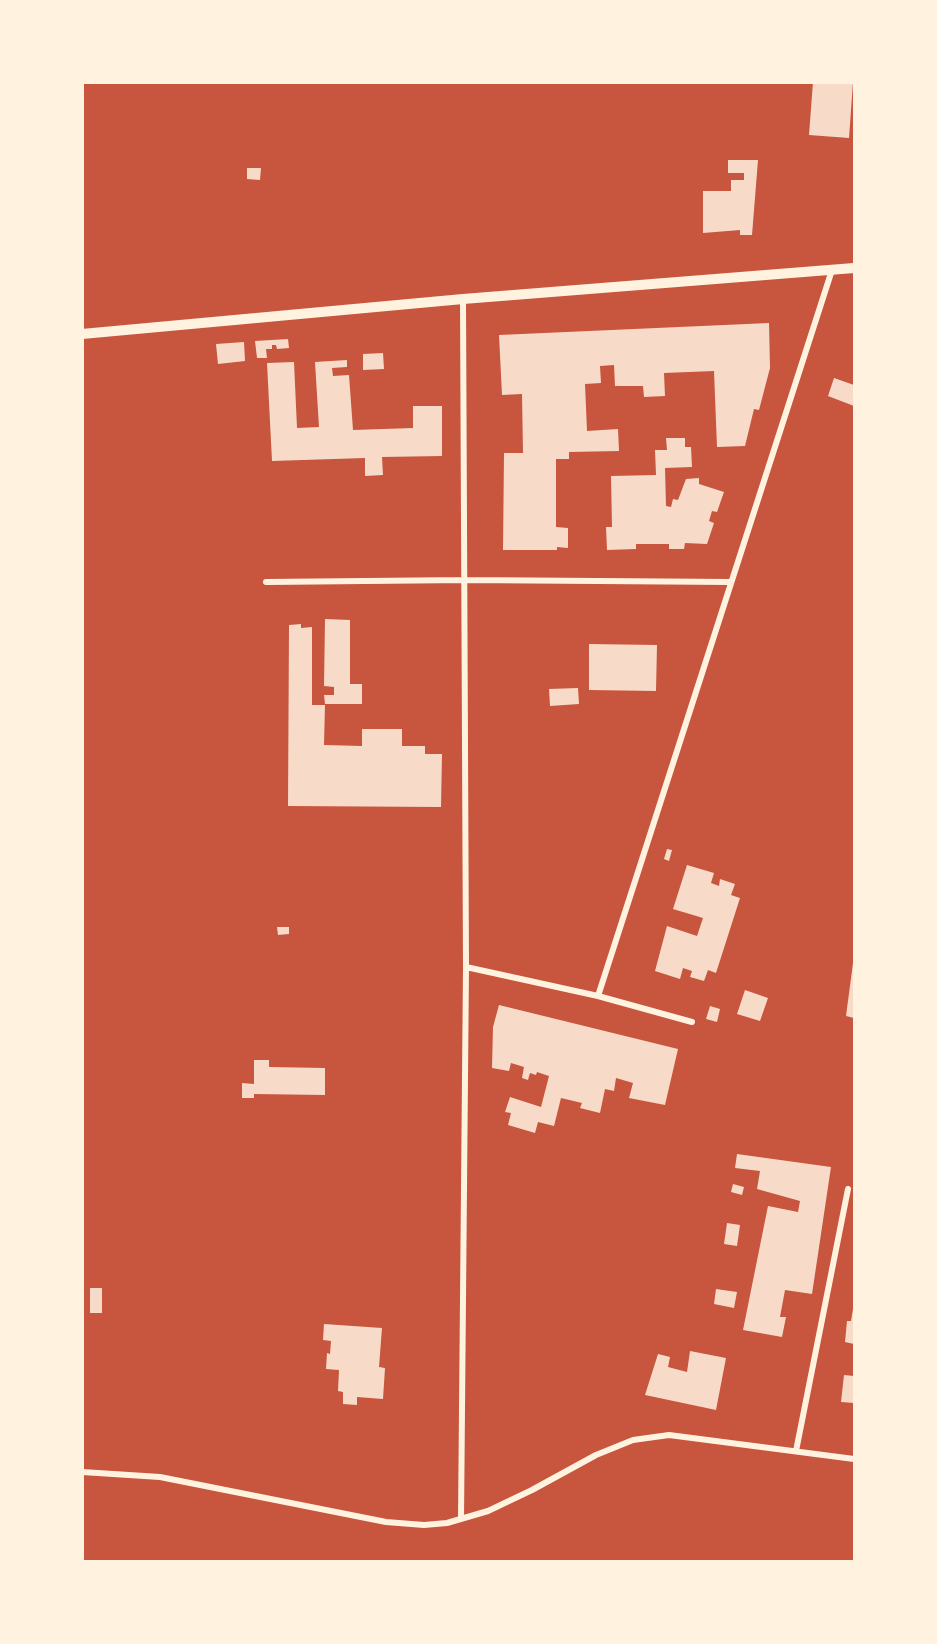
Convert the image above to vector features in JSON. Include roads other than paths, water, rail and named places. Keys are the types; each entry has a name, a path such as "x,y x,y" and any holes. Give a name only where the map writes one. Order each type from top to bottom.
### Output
{"street":[{"path":"82,334 463,299 855,268"},
{"path":"598,996 832,270"},
{"path":"461,1519 466,967 463,299"},
{"path":"266,582 465,580 731,582"},
{"path":"466,967 598,996 692,1022"},
{"path":"796,1451 848,1189"},
{"path":"82,1472 160,1477 386,1521 424,1525 461,1519 488,1511 596,1455 633,1440 669,1435 855,1458"}]}
